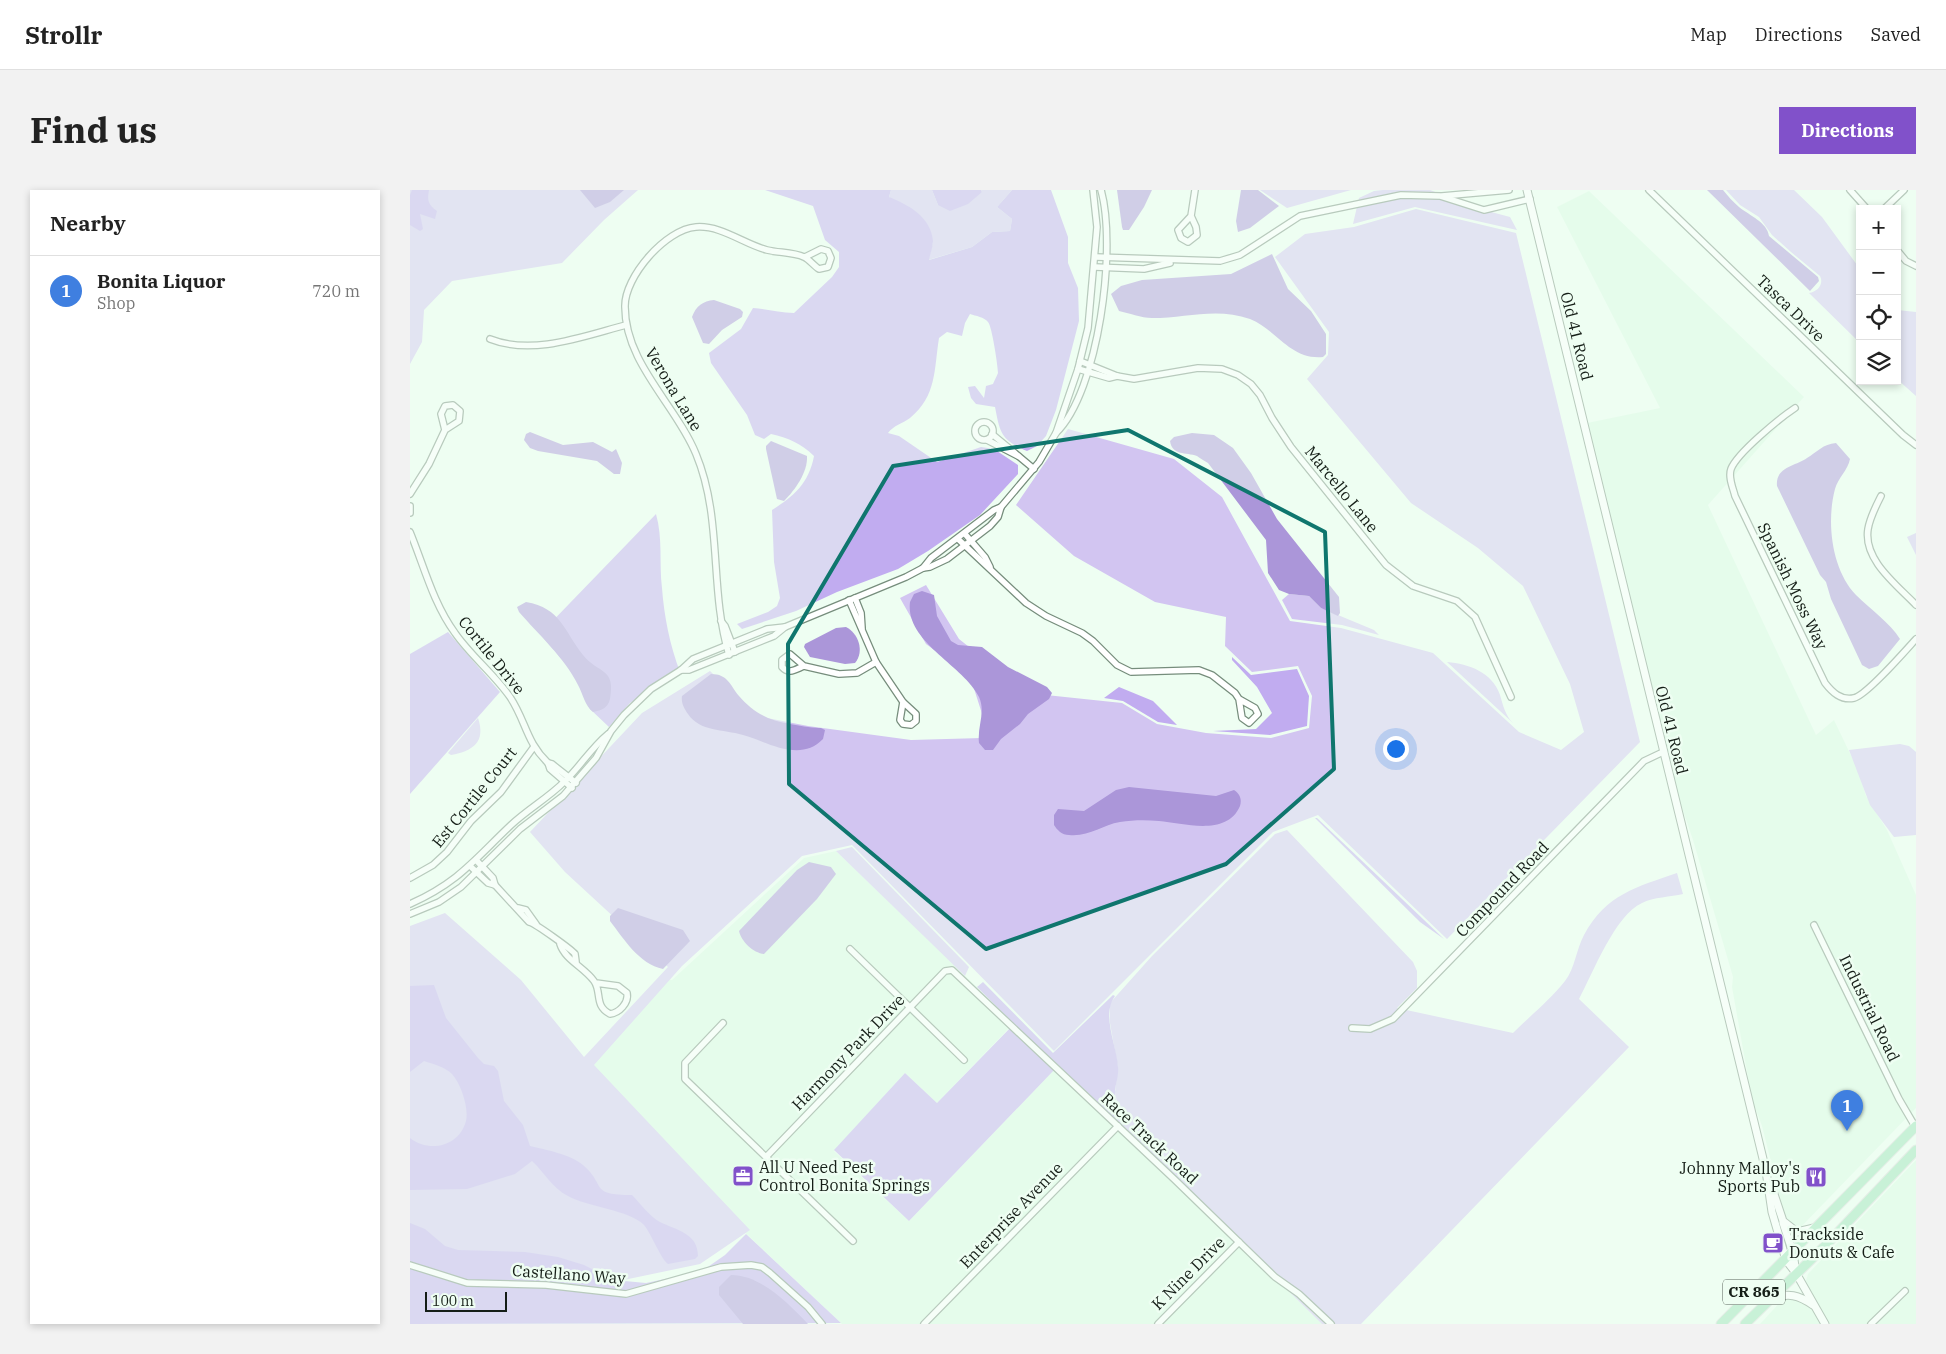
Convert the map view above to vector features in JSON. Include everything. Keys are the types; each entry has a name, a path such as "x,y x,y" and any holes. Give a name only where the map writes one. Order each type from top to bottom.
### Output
{"main road":[{"name":"CR 865","path":"1721,1324 1916,1127"},
{"name":"CR 865","path":"1745,1324 1861,1209 1916,1150"}],"street":[{"path":"1056,433 1078,369 1088,328 1096,257 1097,227 1093,190"},
{"path":"410,904 446,886 470,866 511,824 567,780 591,749 611,731 642,697 660,682 681,670 693,659 767,629 785,627 923,568 938,564 965,546 998,517 1001,507 1034,469 1056,433 1072,414 1088,372 1102,304 1106,258 1106,231 1102,190"},
{"path":"1191,216 1195,190"},
{"path":"1096,257 1175,261 1229,259 1251,248 1289,221 1306,214 1401,195 1440,196 1509,190"},
{"name":"Old 41 Road","path":"1528,190 1766,1171 1793,1253 1796,1273"},
{"name":"Tasca Drive","path":"1649,190 1903,435 1916,444"},
{"path":"1850,190 1864,205"},
{"path":"1888,205 1904,190"},
{"path":"1440,196 1484,210 1530,199"},
{"name":"Verona Lane","path":"732,654 720,627 721,621 716,596 713,520 702,471 681,424 643,367 626,325 624,304 628,286 633,277 666,241 679,232 694,227 711,228 768,250 805,257 819,269 828,267 832,258 828,251 821,249 805,257"},
{"path":"1901,254 1916,266"},
{"path":"1095,267 1144,269 1175,261"},
{"path":"490,339 510,346 540,345 574,339 626,325"},
{"name":"Marcello Lane","path":"1080,361 1117,376 1143,379 1198,368 1213,368 1230,371 1251,384 1260,395 1291,447 1386,565 1413,586 1457,601 1474,617 1511,696"},
{"name":"Marcello Lane","path":"1078,369 1109,378 1117,376"},
{"path":"410,494 429,464 445,430 456,423 461,417 460,411 454,405 445,406 442,412 445,430"},
{"name":"Spanish Moss Way","path":"1795,408 1778,419 1737,460 1730,470 1731,481 1739,504 1825,683 1832,692 1844,698 1855,698 1871,686 1916,639"},
{"path":"987,440 992,434 992,428 989,424 983,422 976,426 974,432 977,438 987,440 1018,456 1034,469"},
{"path":"992,434 1018,456"},
{"path":"1881,496 1868,530 1873,554 1881,570 1916,605"},
{"path":"410,506 410,513"},
{"path":"923,568 931,558 965,534 994,510 1001,507"},
{"name":"Cortile Drive","path":"410,532 437,601 448,622 462,643 510,696 520,714 533,748 574,786"},
{"path":"965,534 985,557 990,567"},
{"path":"958,539 979,561 990,567 1026,603 1046,616 1082,633 1117,665 1131,672 1199,670 1212,675 1226,685 1239,700"},
{"path":"852,599 862,630 876,662 902,702"},
{"path":"681,670 689,670 732,654 774,636 785,627"},
{"path":"804,666 848,675 863,671 876,662"},
{"path":"410,914 450,895 477,872 520,829 574,786 596,758 611,731"},
{"name":"Est Cortile Court","path":"410,878 441,859 470,821 500,792 533,748"},
{"name":"Compound Road","path":"1352,1028 1370,1029 1394,1018 1644,761 1663,752"},
{"path":"476,860 493,878 495,885 518,908 526,910 533,917 536,924 560,944 569,958 576,962 596,983 599,1002 602,1008 610,1014 617,1013 626,1003 627,993 618,986 596,983"},
{"path":"470,866 488,883 495,885"},
{"name":"Industrial Road","path":"1814,925 1899,1099 1916,1127"},
{"path":"850,949 964,1060"},
{"name":"Harmony Park Drive","path":"766,1157 909,1007 945,971 952,970"},
{"name":"Race Track Road","path":"952,970 1285,1286 1299,1294 1331,1324"},
{"path":"723,1023 685,1063 685,1078 852,1241"},
{"name":"Enterprise Avenue","path":"924,1324 1118,1126"},
{"name":"Old 41 Road","path":"1766,1171 1772,1212 1786,1260 1796,1273 1826,1324"},
{"path":"1783,1221 1797,1232 1819,1226"},
{"name":"K Nine Drive","path":"1158,1324 1239,1242"},
{"name":"Castellano Way","path":"410,1265 467,1283 546,1285 626,1294 721,1267 738,1264 750,1265 762,1267 770,1273 808,1307 822,1324"},
{"path":"1871,1324 1905,1291"},
{"path":"1762,1307 1775,1298 1787,1295 1804,1300 1816,1308"}],"highlighted area":[{"path":"1128,430 1325,532 1334,769 1226,864 986,949 789,784 788,644 893,466"}],"shaded area":[{"path":"410,190 638,190 604,220 562,263 452,281 424,310 422,342 410,364"},
{"path":"412,190 429,190 429,202 437,211 435,219 420,214 423,229 420,231 410,225 410,195"},
{"path":"580,190 624,190 610,202 595,208"},
{"path":"765,190 891,190 889,197 918,213 928,225 933,241 929,260 972,247 992,232 1010,231 1012,219 997,207 1012,190 1051,190 1068,237 1068,263 1078,288 1079,321 1056,410 1046,436 1037,446 1027,451 1012,443 1003,435 998,423 995,407 976,404 971,398 968,387 975,386 984,398 986,386 993,384 998,373 993,338 988,322 970,314 965,323 962,336 947,332 939,338 933,381 925,401 910,418 895,426 888,433 899,436 937,462 981,447 994,449 1018,465 1018,474 980,515 898,569 837,592 796,611 742,629 737,624 768,612 777,606 780,598 774,562 772,510 799,488 808,474 814,456 799,444 783,437 771,434 764,439 755,435 747,415 711,363 709,353 741,329 753,308 794,313 832,277 839,267 839,252 825,240 813,206"},
{"path":"891,190 932,190 938,205 982,192 981,190 1012,190 997,207 1012,219 1010,231 992,232 972,247 928,260 933,243 889,197"},
{"path":"932,190 981,190 982,192 968,204 950,211 938,205"},
{"path":"1117,190 1152,190 1144,207 1129,230 1123,230 1122,227"},
{"path":"1241,190 1258,190 1279,206 1250,228 1238,232 1236,221"},
{"path":"1260,190 1351,190 1287,208"},
{"path":"1430,190 1480,209 1510,217 1517,230 1415,207 1353,224 1359,198 1374,191"},
{"path":"1707,190 1723,190 1739,207 1762,223 1769,236 1818,277 1819,281 1810,291"},
{"path":"1726,190 1794,190 1822,217 1856,264 1856,339 1809,293 1819,287 1821,282 1820,276 1772,235 1759,217 1740,205"},
{"path":"1589,191 1804,397 1708,505 1816,735 1834,720 1857,768 1866,796 1887,830 1916,895 1916,1108 1799,1229 1786,1221 1762,1126 1752,1100 1732,987 1733,977 1671,771 1681,769 1667,756 1587,423 1660,408 1557,207"},
{"path":"1416,209 1516,233 1640,742 1447,939 1318,815 1273,832 1054,1051 852,845 802,856 682,966 594,1065 750,1230 700,1264 614,1282 410,1243 410,926 445,913 521,980 584,1057 668,967 565,872 530,832 642,713 710,671 757,716 808,726 911,740 982,738 984,720 970,676 926,644 900,598 926,585 959,639 1027,693 1122,703 1157,724 1206,733 1271,738 1309,728 1312,696 1298,666 1252,672 1225,646 1226,617 1155,602 1074,556 1016,505 1068,429 1174,459 1222,497 1290,621 1341,628 1433,653 1519,732 1561,750 1584,732 1570,684 1523,586 1478,548 1411,503 1307,379 1328,355 1329,332 1275,257 1305,234 1354,227"},
{"path":"1272,254 1288,289 1311,311 1326,334 1326,354 1323,357 1311,357 1301,354 1260,324 1250,319 1213,313 1165,318 1144,317 1119,311 1111,294 1121,286 1142,280 1231,274"},
{"path":"714,300 740,309 743,312 742,317 722,330 709,344 703,343 692,317 700,305"},
{"path":"1901,310 1916,312 1916,396 1901,383"},
{"path":"530,432 563,445 593,442 612,452 616,449 622,463 620,474 614,474 597,461 530,448 524,440 526,434"},
{"path":"1192,433 1214,435 1233,448 1251,473 1277,519 1339,597 1340,613 1338,616 1321,608 1309,596 1289,594 1279,590 1268,573 1266,540 1208,463 1197,456 1180,453 1171,446 1170,441 1174,437"},
{"path":"771,441 807,456 807,462 800,480 784,501 777,499 766,449 766,446"},
{"path":"1836,443 1850,459 1836,485 1832,502 1831,531 1836,559 1841,573 1856,595 1900,639 1878,666 1869,669 1862,665 1831,599 1826,582 1820,575 1777,486 1779,475 1787,468 1824,447"},
{"path":"656,514 664,609 670,641 680,672 630,703 609,727 590,709 576,676 540,634"},
{"path":"1916,533 1916,555 1907,537"},
{"path":"922,591 934,595 937,616 951,641 958,645 982,647 1008,667 1047,687 1052,693 1049,699 1028,714 1020,724 1001,739 993,750 985,750 979,743 982,708 979,697 961,674 925,641 916,629 911,616 910,602 914,594"},
{"path":"1289,594 1309,596 1321,608 1374,630 1379,635 1342,625 1292,619 1282,600"},
{"path":"526,602 547,609 554,615 583,655 608,676 611,689 608,705 593,712 588,707 566,665 519,612 517,607"},
{"path":"846,627 854,633 859,643 860,653 855,663 845,664 810,657 804,647 805,644 836,628"},
{"path":"448,632 500,692 410,794 410,654"},
{"path":"1232,657 1251,675 1297,669 1309,696 1307,726 1270,735 1213,731 1256,729 1272,713 1257,687 1232,660"},
{"path":"1447,662 1471,667 1486,675 1496,687 1506,713 1513,723"},
{"path":"711,674 717,674 725,678 739,696 754,710 769,718 783,722 821,728 825,730 823,739 814,746 804,749 784,749 743,735 712,729 699,724 685,710 682,696"},
{"path":"1119,687 1153,701 1177,725 1158,722 1123,701 1104,698"},
{"path":"478,718 480,733 476,744 466,751 451,755 448,753"},
{"path":"1900,744 1909,746 1916,752 1916,835 1894,837 1870,805 1849,750"},
{"path":"1129,787 1216,796 1234,790 1238,793 1241,803 1234,816 1225,822 1215,825 1204,826 1144,820 1120,822 1089,833 1069,835 1058,830 1054,825 1054,815 1058,809 1084,811 1116,790"},
{"path":"1315,818 1444,939 1420,922"},
{"path":"1287,830 1413,962 1417,971 1417,988 1397,1008 1513,1033 1565,981 1584,935 1602,910 1613,901 1636,888 1677,873 1683,894 1651,899 1632,910 1623,919 1598,960 1579,999 1629,1047 1361,1324 1322,1324 1115,1120 1119,1112 1115,1092 1118,1068 1110,1023 1110,1003 1152,956 1275,834"},
{"path":"852,847 969,967 965,976 836,851"},
{"path":"836,851 1014,1023 937,1103 905,1073 834,1151 909,1221 1057,1067 1115,1120 1322,1324 842,1324 589,1086 584,1061 665,979 672,980 804,858"},
{"path":"809,862 831,867 836,874 817,899 764,954 752,949 742,939 739,931 797,870"},
{"path":"618,908 683,930 690,941 663,969 654,966 633,950 610,921 610,916"},
{"path":"983,982 1053,1053 1113,995 1115,996 1109,1012 1118,1067 1115,1090 1117,1109 1115,1120 1057,1067 909,1221 834,1150 905,1073 937,1103 1014,1024 977,987"},
{"path":"434,985 446,1018 478,1058 484,1064 494,1066 498,1071 504,1101 523,1125 530,1146 558,1153 578,1161 590,1172 604,1191 619,1195 632,1195 656,1220 690,1237 697,1248 698,1256 695,1259 668,1264 644,1225 619,1212 576,1200 562,1193 532,1161 515,1174 467,1189 410,1190 410,1138 418,1143 434,1146 450,1142 462,1130 467,1116 461,1090 452,1074 439,1066 424,1061 410,1072 410,986"},
{"path":"1916,1160 1916,1324 1829,1324 1805,1284 1808,1274"},
{"path":"410,1223 425,1229 445,1246 458,1250 525,1252 558,1257 584,1265 614,1280 646,1283 702,1271 725,1255 746,1234 841,1323 410,1324"},
{"path":"731,1275 742,1276 763,1285 783,1299 808,1324 743,1324 719,1295 719,1287"},
{"path":"1784,1298 1803,1302 1814,1310 1822,1324 1760,1324"}],"place":[{"name":"Bonita Liquor","path":"1847,1131"},
{"name":"All U Need Pest Control Bonita Springs","path":"743,1176"},
{"name":"Johnny Malloy's Sports Pub","path":"1816,1177"},
{"name":"Trackside Donuts & Cafe","path":"1773,1243"}]}
